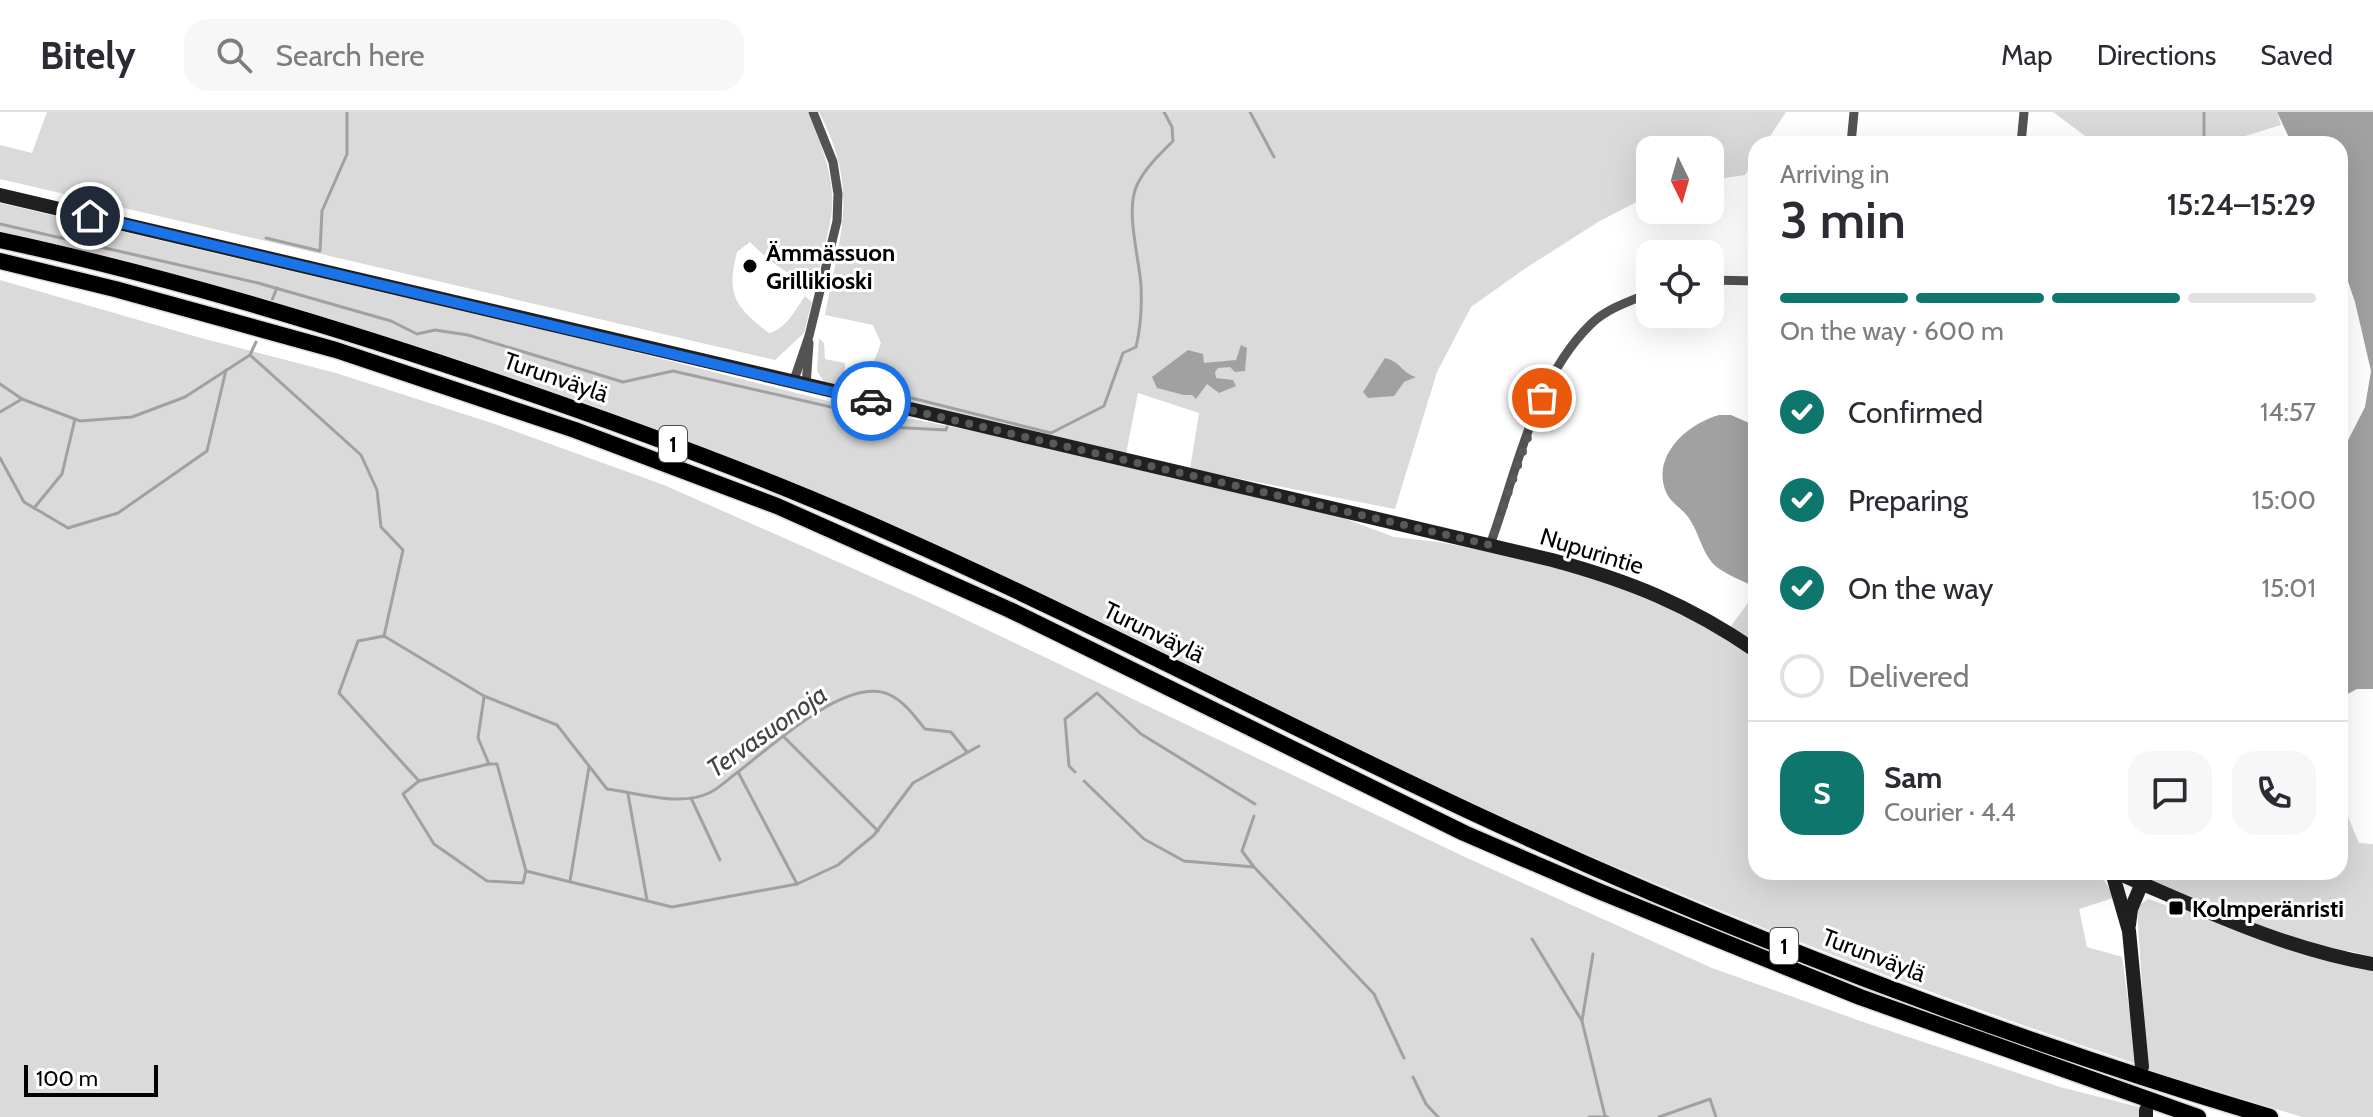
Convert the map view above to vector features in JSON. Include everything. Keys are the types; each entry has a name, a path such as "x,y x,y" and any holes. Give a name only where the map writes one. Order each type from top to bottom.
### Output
{"highway":[{"name":"Turunväylä","path":"0,240 135,272 344,331 567,405 680,447 896,535 1440,797 1606,873 1750,933 1980,1020 2196,1095 2270,1117"},
{"name":"Turunväylä","path":"0,261 145,296 351,354 575,430 777,506 1010,610 1464,833 1860,997 2198,1117"}],"main road":[{"name":"Nupurintie","path":"0,195 1605,574 1662,596 1720,626 1748,645"},
{"path":"2116,880 2129,931 2142,1067"},
{"path":"2134,880 2271,938 2373,964"},
{"path":"2129,931 2131,909 2142,883"}],"street":[{"path":"800,384 810,366 809,336 837,221 838,194 833,162 813,112"},
{"path":"1852,136 1854,112"},
{"path":"2022,136 2024,112"},
{"path":"1724,280 1748,281"},
{"path":"1490,545 1542,398 1564,356 1592,322 1636,298"}],"shaded area":[{"path":"47,112 808,112 829,172 832,210 817,279 810,281 791,275 750,242 737,252 733,279 736,299 748,315 769,333 785,323 805,296 812,302 804,333 775,360 0,179 0,145 32,153"},
{"path":"819,112 1786,112 1770,136 1748,136 1748,170 1745,175 1724,178 1724,136 1636,136 1636,202 1598,222 1471,307 1437,372 1395,509 1190,469 1199,413 1138,393 1126,454 824,382 817,371 819,338 824,343 825,359 845,363 845,371 853,375 870,372 881,343 873,325 825,315 841,236 843,190 832,140"},
{"path":"2053,112 2277,112 2281,125 2245,136 2085,136"},
{"path":"2277,112 2373,112 2373,689 2357,689 2348,694 2348,440 2365,407 2371,371 2348,281 2348,136 2288,136"},
{"path":"0,203 611,346 840,404 887,420 913,419 1042,445 1330,513 1394,537 1505,554 1608,583 1693,617 1748,653 1748,880 2103,880 2116,897 2079,909 2087,947 2122,957 2137,1064 1880,973 1711,907 1543,835 1385,763 941,547 655,428 440,353 331,319 0,232"},
{"path":"0,280 336,373 495,424 664,485 933,604 1465,857 1712,968 2060,1087 2139,1107 2141,1117 0,1117"},
{"path":"1241,345 1247,348 1245,371 1218,368 1216,378 1233,380 1236,386 1219,393 1207,384 1196,399 1192,395 1157,388 1152,377 1188,350 1203,354 1204,363 1236,360"},
{"path":"1385,358 1416,377 1404,382 1394,396 1368,398 1363,392"},
{"path":"1731,415 1748,422 1748,584 1713,563 1687,516 1666,492 1663,466 1668,454 1684,434 1707,419"},
{"path":"1748,603 1748,638 1731,626"},
{"path":"2348,817 2359,843 2373,844 2373,957 2349,951 2331,951 2288,938 2151,880 2348,880"},
{"path":"2148,899 2202,914 2303,954 2373,970 2373,1117 2302,1117 2147,1069 2137,907"}],"waterway":[{"path":"266,238 320,251 322,211 347,154 347,112"},
{"path":"851,388 852,383 1051,433 1104,406 1123,353 1136,347 1138,339 1141,293 1132,207 1137,185 1144,173 1173,141 1172,127 1164,112"},
{"path":"1250,112 1274,157"},
{"path":"2204,112 2204,136"},
{"path":"0,224 258,283 391,321 417,334 435,330 468,335 623,382 673,371 844,410 889,427 946,430 947,427"},
{"path":"272,300 277,288"},
{"path":"250,355 256,342"},
{"name":"Tervasuonoja","path":"250,355 361,455 377,490 381,527 403,550 384,636"},
{"path":"0,384 22,399 80,421 132,417 185,397 250,355"},
{"path":"0,458 24,502 68,528 118,513 207,451 226,370"},
{"path":"0,412 22,399"},
{"path":"34,508 62,474 75,419"},
{"path":"384,636 358,641 339,693 419,781 403,794 434,844 487,881 523,883 526,871 672,907 797,884 838,865 874,835 913,783 979,746"},
{"name":"Tervasuonoja","path":"384,636 484,696 557,725 607,789 672,799 709,793 809,717 852,695 872,691 895,698 925,729 951,732 967,752"},
{"path":"1075,772 1069,766 1065,719 1097,693 1141,734 1255,804"},
{"path":"484,697 478,738 489,764 497,764 526,871"},
{"path":"784,737 878,831"},
{"path":"419,781 489,764"},
{"path":"570,881 589,767"},
{"path":"738,772 797,884"},
{"path":"1084,781 1144,839 1184,861 1254,867 1374,994 1404,1058"},
{"path":"628,794 647,900"},
{"path":"691,798 720,860"},
{"path":"1254,816 1242,851 1254,867"},
{"path":"1532,939 1582,1021"},
{"path":"1593,954 1582,1021 1605,1116"},
{"path":"1413,1077 1426,1104 1438,1117"},
{"path":"1659,1117 1710,1099 1716,1117"},
{"path":"1589,1117 1608,1117"}],"way so far":[{"path":"871,401 1490,545 1542,398"}],"place":[{"name":"Ämmässuon Grillikioski","path":"750,266"},
{"name":"Kolmperänristi","path":"2176,908"}],"route":[{"path":"90,216 871,401"}]}
